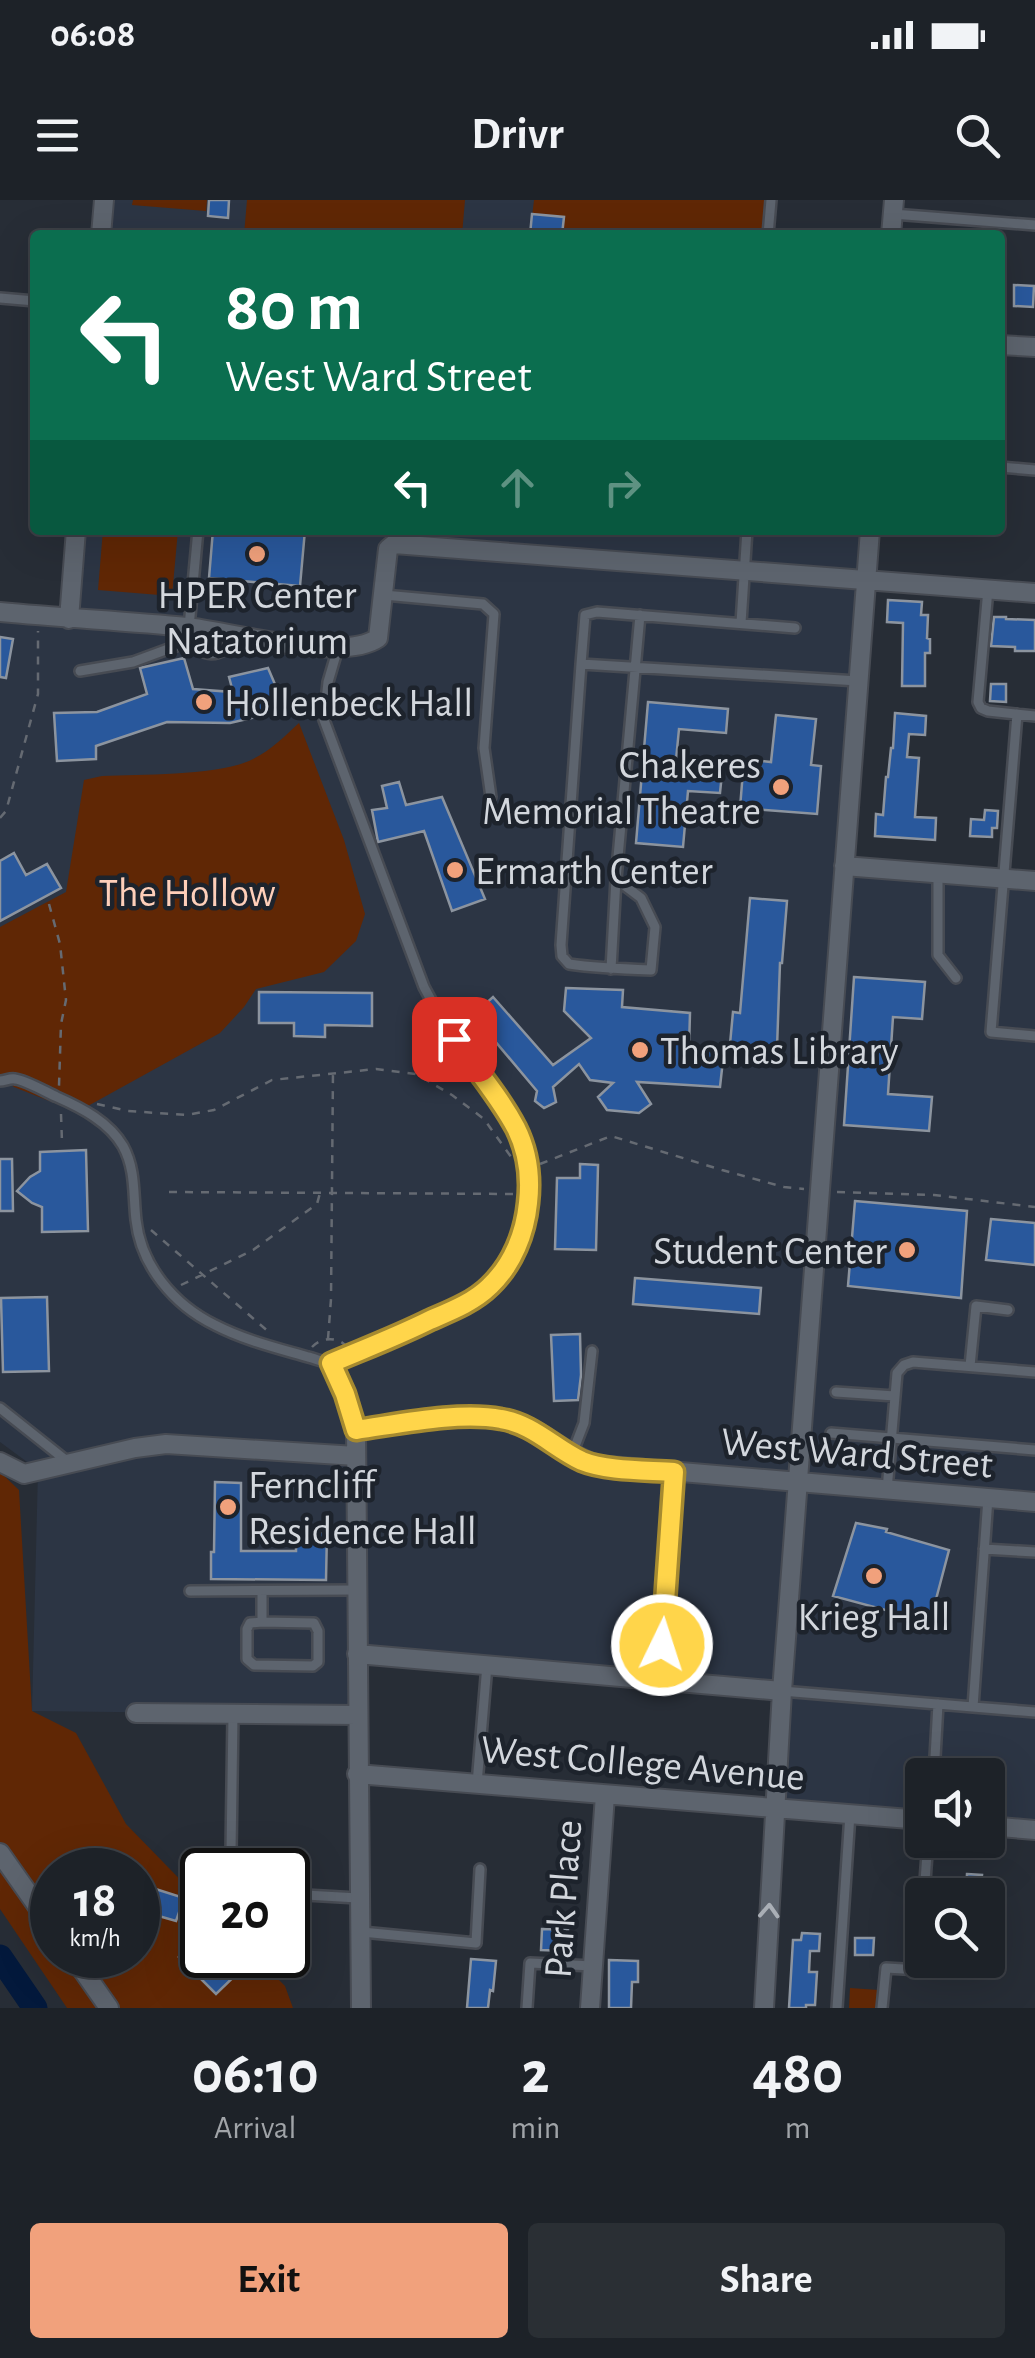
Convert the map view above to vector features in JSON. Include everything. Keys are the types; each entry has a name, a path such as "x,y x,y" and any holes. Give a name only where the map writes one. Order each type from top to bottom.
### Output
{"street":[{"path":"101,230 104,200"},
{"path":"1005,345 1035,348"},
{"path":"69,619 76,535"},
{"path":"764,2008 782,1691 870,535"},
{"path":"0,612 357,647 378,638 388,549 394,544 1035,593"},
{"path":"844,866 1035,880"},
{"name":"West Ward Street","path":"356,1430 498,1418 536,1431 582,1461 598,1465 1035,1502"},
{"path":"356,1430 361,2008"},
{"path":"0,1462 24,1474 166,1444 356,1456"},
{"path":"357,1654 782,1691"},
{"path":"136,1713 357,1716"},
{"name":"West College Avenue","path":"357,1774 905,1819"},
{"name":"Park Place","path":"590,2008 605,1795"},
{"path":"1005,1827 1035,1830"},
{"path":"0,1853 30,1895"},
{"path":"88,1978 110,2008"}],"lane":[{"path":"768,230 771,200"},
{"path":"893,207 1035,225"},
{"path":"0,298 30,300"},
{"path":"1005,467 1035,470"},
{"path":"80,671 133,662 179,644 186,633 197,535"},
{"path":"741,623 748,535"},
{"path":"988,589 978,702 988,711 1035,716"},
{"path":"384,595 483,604 494,614 484,748 491,797"},
{"path":"616,879 641,898 656,927 651,970 568,964 560,945 584,615 597,612 796,628"},
{"path":"612,969 616,879 640,615"},
{"path":"0,1082 15,1078 61,1099 98,1120 122,1144 134,1180 136,1216 147,1259 169,1291 190,1310 241,1337 331,1363 452,1310 490,1286 514,1252 524,1225 529,1194 524,1148 516,1128 439,1016 424,986 324,720 324,702 338,648"},
{"path":"581,664 858,681"},
{"path":"1017,714 991,1032 1035,1036"},
{"path":"938,873 938,955 956,978"},
{"path":"970,1366 976,1306 1008,1310"},
{"path":"572,1454 584,1423 592,1352"},
{"path":"887,1490 898,1373 904,1365 912,1362 1035,1372"},
{"path":"331,1363 356,1430"},
{"path":"836,1392 895,1396"},
{"path":"0,1408 70,1464"},
{"path":"830,1433 1035,1450"},
{"path":"660,1679 674,1472"},
{"path":"973,1707 988,1498"},
{"path":"984,1548 1035,1552"},
{"path":"262,1590 262,1622"},
{"path":"190,1591 357,1590"},
{"path":"262,1622 314,1623 318,1631 318,1662 313,1666 254,1665 246,1659 246,1629 250,1623 262,1622"},
{"path":"476,1784 487,1665"},
{"path":"782,1691 1035,1712"},
{"path":"935,1758 938,1704"},
{"path":"230,1848 234,1714"},
{"path":"837,2008 850,1814"},
{"path":"359,1932 476,1944 480,1869"},
{"path":"310,1895 358,1898"},
{"path":"527,2008 530,1963 593,1966"},
{"path":"882,2008 886,1968 905,1969"}],"path":[{"path":"0,818 6,811 38,694 38,616"},
{"path":"50,904 60,944 66,1000 61,1024 62,1142"},
{"path":"91,1103 128,1111 186,1115 214,1110 272,1080 376,1069 416,1074 452,1095 484,1120 524,1170 612,1136 784,1187 934,1195 1035,1207"},
{"path":"328,1339 333,1072"},
{"path":"168,1192 529,1194"},
{"path":"169,1291 253,1250 318,1204 320,1192"},
{"path":"136,1216 280,1340 281,1350"},
{"path":"305,1356 316,1343 328,1339 342,1341 354,1354"}],"shaded area":[{"path":"103,200 772,200 770,230 100,230"},
{"path":"76,535 869,535 844,866 1035,881 1035,1830 1005,1827 1005,1758 905,1758 905,1819 775,1808 782,1692 358,1654 357,1715 32,1711 38,1470 0,1442 0,612 69,619"}],"green space":[{"path":"133,200 207,200 206,211 132,205"},
{"path":"247,200 465,200 462,230 244,230"},
{"path":"534,200 771,200 768,230 531,230"},
{"path":"103,535 178,535 172,596 98,590"},
{"name":"The Hollow","path":"299,723 344,840 365,914 356,941 324,972 256,989 220,1033 77,1112 14,1087 0,1075 0,927 66,892 84,780 234,766 263,753"},
{"path":"0,1472 19,1490 32,1711 76,1733 126,1824 149,1848 30,1848 30,1953 0,1909"},
{"path":"160,1859 180,1879 180,1978 277,1978 285,1986 293,2008 67,2008 47,1978 160,1978"},
{"path":"850,1988 879,1990 878,2008 849,2008"}],"building":[{"path":"209,200 229,200 228,218 208,216"},
{"path":"532,214 564,217 563,230 530,230"},
{"path":"1014,285 1034,286 1033,307 1014,306"},
{"name":"HPER Center Natatorium","path":"213,535 305,535 300,586 209,578"},
{"path":"888,600 922,602 921,615 928,615 930,653 925,653 925,686 902,686 903,623 887,622"},
{"path":"994,617 1035,620 1035,651 991,646"},
{"path":"0,637 13,639 6,678 0,677"},
{"name":"Hollenbeck Hall","path":"184,658 193,689 233,692 229,677 268,668 286,710 230,723 167,722 96,746 96,759 57,761 54,713 97,712 147,694 140,668"},
{"path":"991,684 1006,684 1006,702 990,701"},
{"path":"648,702 728,709 726,733 679,729 676,760 723,764 720,793 688,791 683,847 636,843"},
{"path":"895,713 926,716 925,735 909,734 907,757 919,758 915,817 936,818 935,840 875,836 876,814 883,815"},
{"name":"Chakeres Memorial Theatre","path":"776,715 816,719 811,765 821,766 817,814 740,808 744,759 771,762"},
{"name":"Ermarth Center","path":"399,782 406,805 442,797 485,899 452,911 424,831 378,842 372,810 387,808 382,786"},
{"path":"985,810 998,811 992,837 970,836 971,819 984,820"},
{"path":"14,853 26,875 47,864 61,888 0,921 0,861"},
{"path":"750,898 787,901 777,1048 730,1044 733,1012 740,1013"},
{"path":"854,977 925,982 922,1019 893,1017 888,1094 932,1097 929,1131 844,1125"},
{"name":"Thomas Library","path":"566,988 623,990 622,1007 690,1013 689,1048 724,1051 720,1087 637,1082 651,1104 639,1113 607,1110 598,1097 613,1083 590,1080 579,1064 553,1087 556,1102 544,1108 535,1101 537,1091 473,1015 493,997 553,1065 591,1038 564,1011"},
{"path":"259,992 372,993 372,1026 325,1025 325,1037 294,1036 294,1023 259,1023"},
{"path":"86,1150 88,1231 42,1232 42,1207 17,1191 40,1171 40,1152"},
{"path":"0,1159 12,1159 13,1211 0,1211"},
{"path":"580,1164 598,1165 596,1250 555,1249 557,1178 580,1178"},
{"path":"855,1201 967,1211 961,1298 848,1286"},
{"path":"991,1219 1035,1223 1035,1265 986,1260"},
{"path":"635,1278 761,1288 759,1314 633,1304"},
{"path":"47,1297 49,1371 3,1372 1,1298"},
{"path":"580,1334 578,1400 554,1401 551,1335"},
{"name":"Ferncliff Residence Hall","path":"215,1482 241,1483 241,1551 296,1551 296,1532 327,1532 326,1580 211,1579"},
{"name":"Krieg Hall","path":"856,1523 949,1550 930,1622 833,1596"},
{"path":"160,1890 180,1897 176,1921 160,1916"},
{"path":"542,1929 568,1930 567,1951 541,1950"},
{"path":"802,1933 820,1934 819,1951 810,1951 809,1972 817,1972 815,2005 789,2008 793,1940 801,1940"},
{"path":"855,1938 874,1938 873,1955 855,1955"},
{"path":"471,1959 496,1961 488,2008 467,2008"},
{"path":"609,1960 638,1961 638,1982 632,1982 631,2008 609,2008"},
{"path":"200,1978 233,1978 216,1994"}],"waterway":[{"path":"0,1957 35,2008"}],"place":[{"name":"HPER Center Natatorium","path":"257,554"},
{"name":"Hollenbeck Hall","path":"204,702"},
{"name":"Chakeres Memorial Theatre","path":"781,787"},
{"name":"Ermarth Center","path":"455,870"},
{"name":"Thomas Library","path":"640,1050"},
{"name":"Student Center","path":"907,1250"},
{"name":"Ferncliff Residence Hall","path":"228,1507"},
{"name":"Krieg Hall","path":"874,1576"}],"route":[{"path":"454,1039 516,1128 524,1148 530,1189 522,1235 502,1273 476,1298 331,1363 356,1430 458,1418 498,1418 536,1431 582,1461 674,1472 662,1645"}]}
